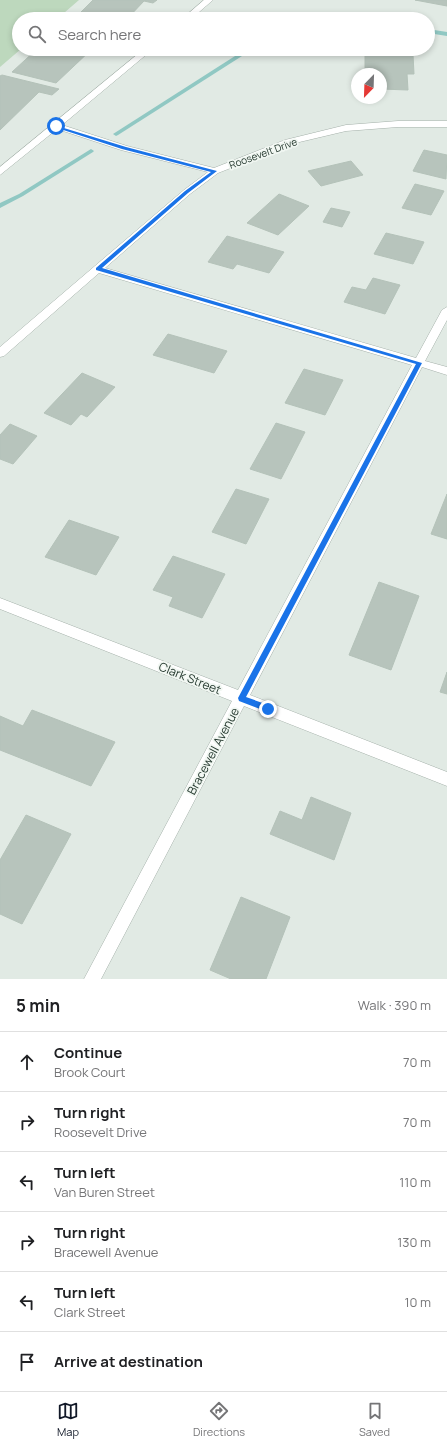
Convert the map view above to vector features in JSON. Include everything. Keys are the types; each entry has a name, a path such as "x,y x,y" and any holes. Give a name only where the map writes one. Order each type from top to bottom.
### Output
{"street":[{"path":"194,12 209,0"},
{"path":"0,172 141,56"},
{"name":"Roosevelt Drive","path":"0,353 187,192 215,171 288,142 346,128 398,124 447,124"},
{"path":"56,126 124,148 215,171"},
{"path":"98,269 447,372"},
{"name":"Bracewell Avenue","path":"92,979 447,310"},
{"name":"Clark Street","path":"0,603 447,779"}],"green space":[{"path":"0,0 79,0 65,12 12,12 13,56 0,67"}],"building":[{"path":"93,0 157,0 153,3 144,1 134,12 81,12"},
{"path":"415,0 447,0 447,6"},
{"path":"29,56 85,56 56,83 12,72"},
{"path":"365,56 413,56 414,74 407,74 408,90 387,89 387,68 365,68"},
{"path":"2,75 59,89 52,95 39,92 0,130 0,76"},
{"path":"424,150 447,155 446,179 413,171"},
{"path":"351,161 363,175 321,186 308,171"},
{"path":"415,184 444,191 431,215 402,208"},
{"path":"279,194 309,206 278,235 247,223"},
{"path":"331,208 350,212 342,227 323,222"},
{"path":"386,233 424,242 413,264 374,254"},
{"path":"227,236 284,252 269,273 237,264 233,269 208,262"},
{"path":"373,278 400,285 385,314 344,302 352,287 366,290"},
{"path":"168,334 227,351 214,373 153,355"},
{"path":"304,369 343,380 325,415 285,403"},
{"path":"82,373 115,387 87,417 81,414 71,425 44,413"},
{"path":"276,423 305,432 281,479 250,469"},
{"path":"10,424 37,436 13,464 0,459 0,435"},
{"path":"236,489 269,499 246,544 212,532"},
{"path":"447,494 447,539 431,534"},
{"path":"69,520 119,537 96,575 45,557"},
{"path":"173,556 225,574 202,618 169,606 173,597 153,590"},
{"path":"379,582 419,596 391,670 349,655"},
{"path":"447,672 447,694 440,692"},
{"path":"32,710 115,742 91,786 0,750 0,716 23,726"},
{"path":"311,797 351,813 334,860 270,834 280,811 302,820"},
{"path":"26,815 71,834 22,924 0,914 0,860"},
{"path":"241,897 290,917 266,979 231,979 210,970"}],"waterway":[{"path":"435,32 447,34"},
{"path":"116,134 239,56"},
{"path":"0,206 21,195 91,151"}],"route":[{"path":"56,126 124,148 215,171 187,192 98,269 419,363 241,698 268,709"}]}
